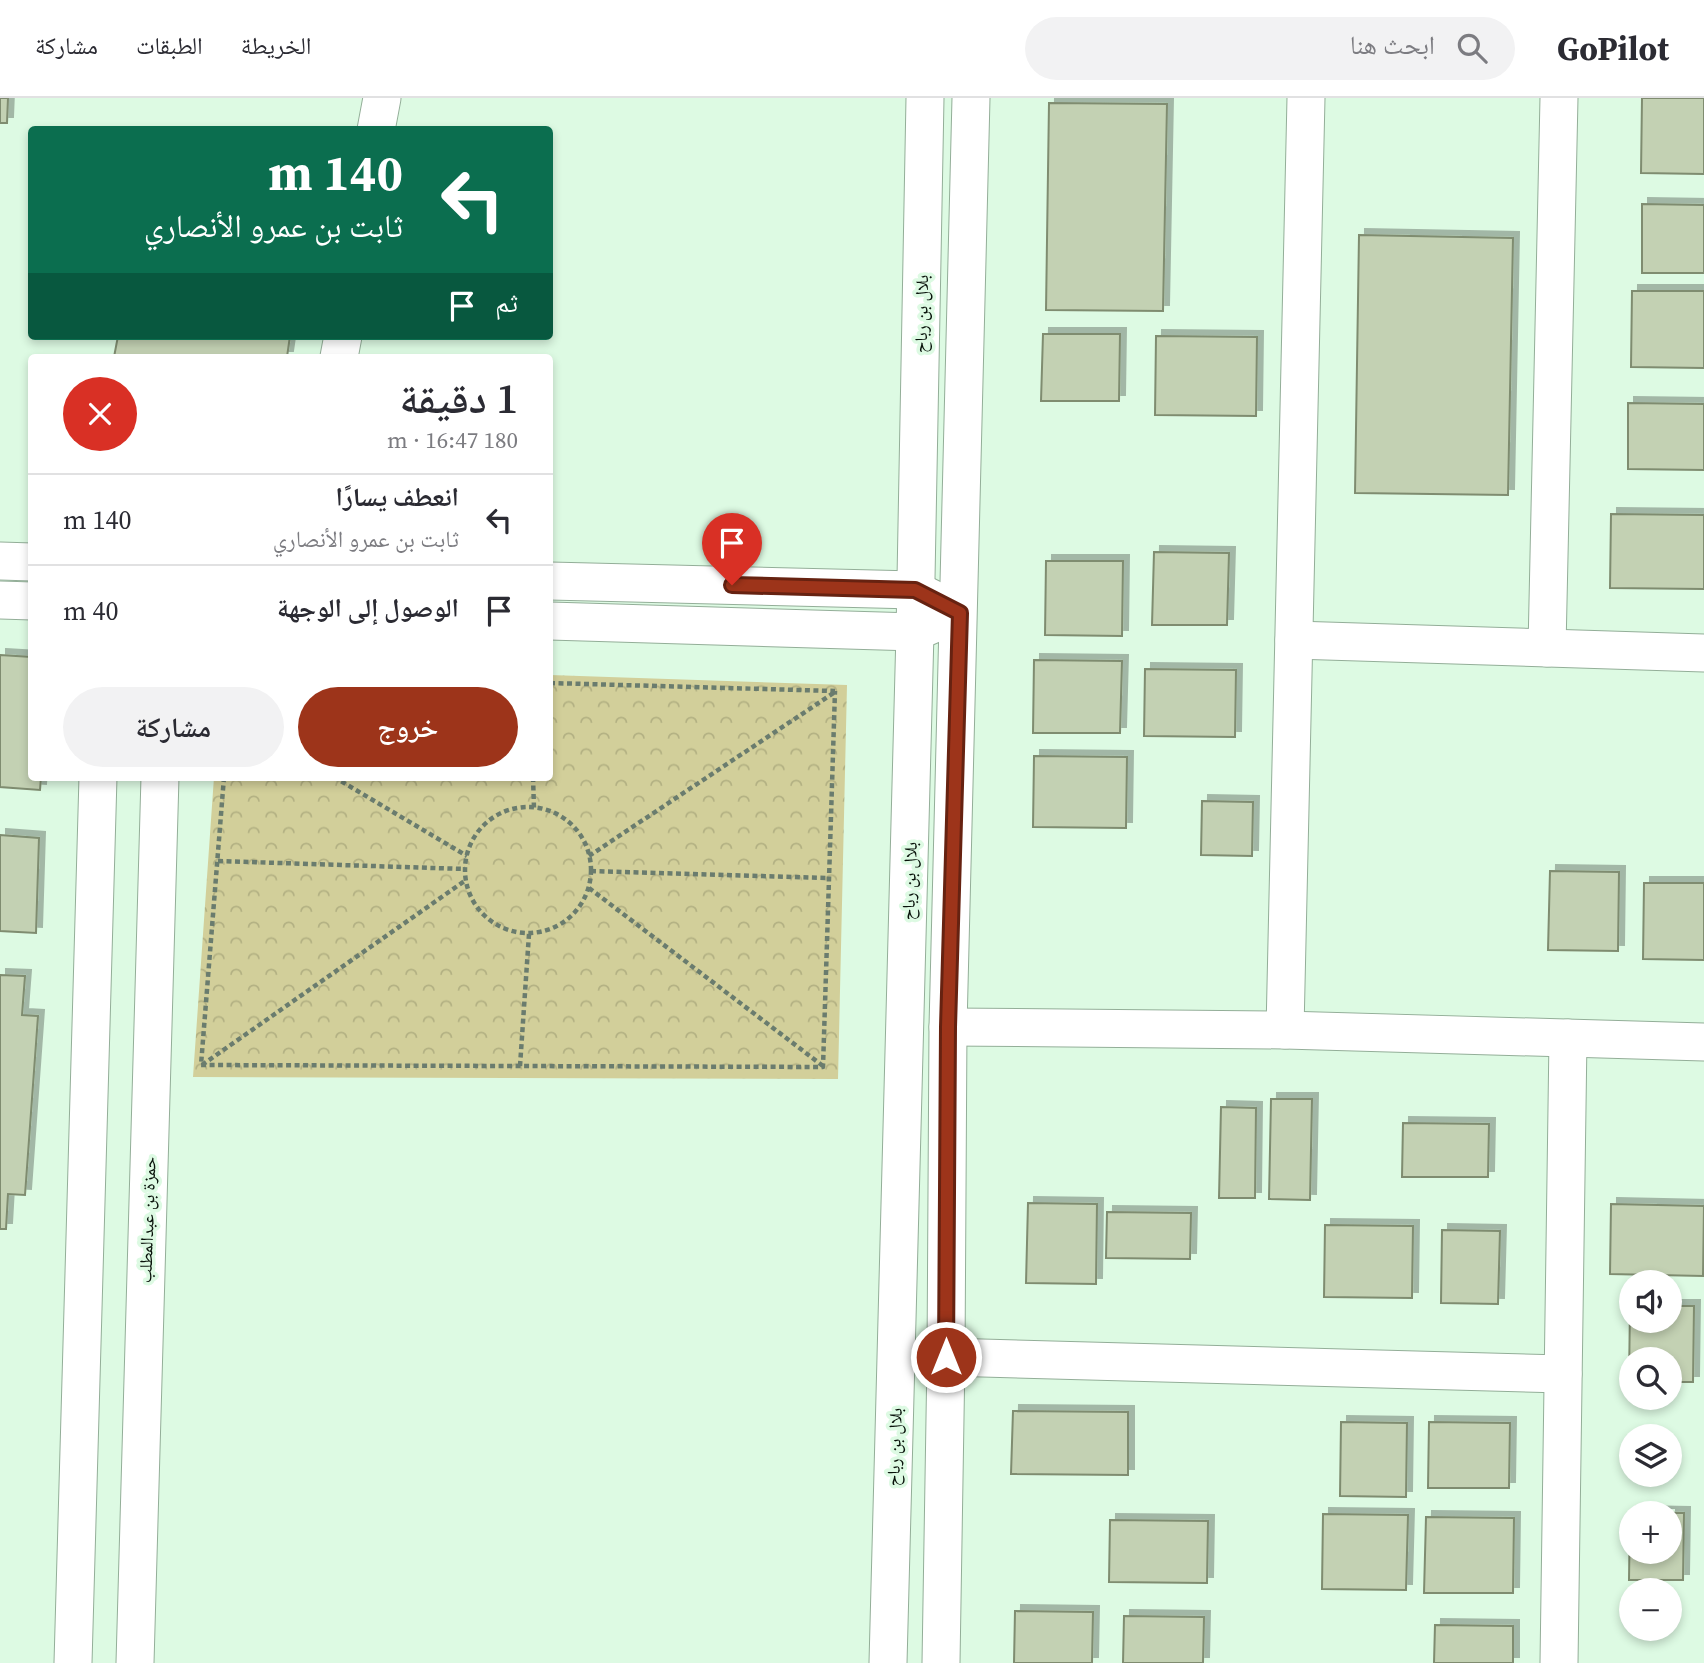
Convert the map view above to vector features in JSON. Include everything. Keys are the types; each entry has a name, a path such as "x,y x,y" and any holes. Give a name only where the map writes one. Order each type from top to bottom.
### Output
{"street":[{"path":"377,126 382,98"},
{"name":"بلال بن رباح","path":"888,1663 915,632 925,98"},
{"path":"941,1663 948,1027 971,98"},
{"path":"1285,1030 1306,98"},
{"path":"1548,648 1559,98"},
{"path":"0,561 28,562"},
{"path":"553,581 915,590 960,613"},
{"path":"0,600 28,601"},
{"path":"553,621 915,632 960,613"},
{"path":"1294,640 1704,653"},
{"path":"73,1663 98,781"},
{"name":"حمزة بن عبدالمطلب","path":"135,1663 160,781"},
{"path":"948,1027 1285,1030 1704,1042"},
{"path":"1559,1663 1568,1038"},
{"path":"946,1357 1563,1374"}],"path":[{"path":"553,683 835,691"},
{"path":"589,856 835,691"},
{"path":"823,1067 835,691"},
{"path":"201,1065 224,781"},
{"path":"341,781 467,856"},
{"path":"533,781 534,808"},
{"path":"518,808 539,808 559,815 576,828 587,846 589,856 592,867 589,888 580,907 565,922 546,931 529,934 506,930 488,920 474,904 466,885 467,856 470,845 481,828 498,815 518,808"},
{"path":"217,861 465,869"},
{"path":"591,871 829,878"},
{"path":"201,1065 466,880"},
{"path":"589,888 823,1067"},
{"path":"520,1066 529,934"},
{"path":"201,1065 823,1067"}],"green space":[{"path":"553,675 847,685 838,1079 193,1077 214,781 553,781"}],"building":[{"path":"0,98 8,98 7,123 0,123"},
{"path":"1642,98 1704,98 1704,174 1641,173"},
{"path":"1049,103 1167,104 1163,311 1046,310"},
{"path":"1642,204 1704,205 1704,273 1642,273"},
{"path":"1359,235 1513,238 1508,495 1355,493"},
{"path":"1632,291 1704,291 1704,368 1631,367"},
{"path":"1043,334 1120,334 1119,401 1041,401"},
{"path":"1156,336 1257,337 1256,416 1155,415"},
{"path":"117,340 289,340 287,354 115,354"},
{"path":"1628,403 1704,404 1704,470 1628,469"},
{"path":"1611,514 1704,515 1704,589 1610,588"},
{"path":"1154,552 1229,553 1227,625 1152,625"},
{"path":"1046,561 1123,561 1122,636 1045,635"},
{"path":"0,655 28,657 28,781 41,781 40,790 0,787"},
{"path":"1034,660 1122,661 1120,733 1033,733"},
{"path":"1145,669 1236,670 1235,737 1144,736"},
{"path":"1034,756 1127,757 1126,828 1033,827"},
{"path":"1202,801 1253,802 1252,856 1201,855"},
{"path":"0,835 39,838 36,933 0,931"},
{"path":"1550,871 1619,872 1618,951 1548,950"},
{"path":"1644,883 1704,883 1704,960 1643,959"},
{"path":"0,975 25,976 22,1015 38,1016 25,1195 8,1194 6,1229 0,1229"},
{"path":"1271,1099 1312,1099 1310,1200 1269,1199"},
{"path":"1221,1107 1256,1108 1255,1198 1219,1198"},
{"path":"1403,1123 1489,1124 1488,1177 1402,1177"},
{"path":"1028,1203 1097,1204 1096,1284 1026,1283"},
{"path":"1611,1204 1704,1206 1703,1276 1682,1276 1682,1270 1619,1270 1619,1274 1610,1274"},
{"path":"1107,1212 1191,1213 1190,1259 1106,1258"},
{"path":"1325,1225 1413,1226 1412,1298 1324,1297"},
{"path":"1442,1230 1500,1231 1498,1304 1441,1303"},
{"path":"1682,1306 1694,1306 1693,1382 1682,1382 1682,1347 1629,1347 1630,1333 1682,1333"},
{"path":"1013,1411 1128,1412 1128,1475 1011,1474"},
{"path":"1341,1422 1407,1423 1406,1497 1340,1496"},
{"path":"1429,1422 1510,1423 1509,1488 1428,1488"},
{"path":"1682,1513 1684,1513 1683,1580 1629,1578 1629,1564 1682,1564"},
{"path":"1323,1514 1408,1515 1406,1590 1322,1589"},
{"path":"1426,1517 1514,1518 1513,1593 1424,1593"},
{"path":"1110,1520 1208,1521 1207,1583 1109,1582"},
{"path":"1015,1611 1093,1612 1092,1663 1014,1663"},
{"path":"1124,1616 1204,1617 1203,1663 1123,1663"},
{"path":"1435,1625 1513,1626 1513,1663 1434,1663"}],"route":[{"path":"732,585 915,590 960,613 948,1027 946,1357"}]}
